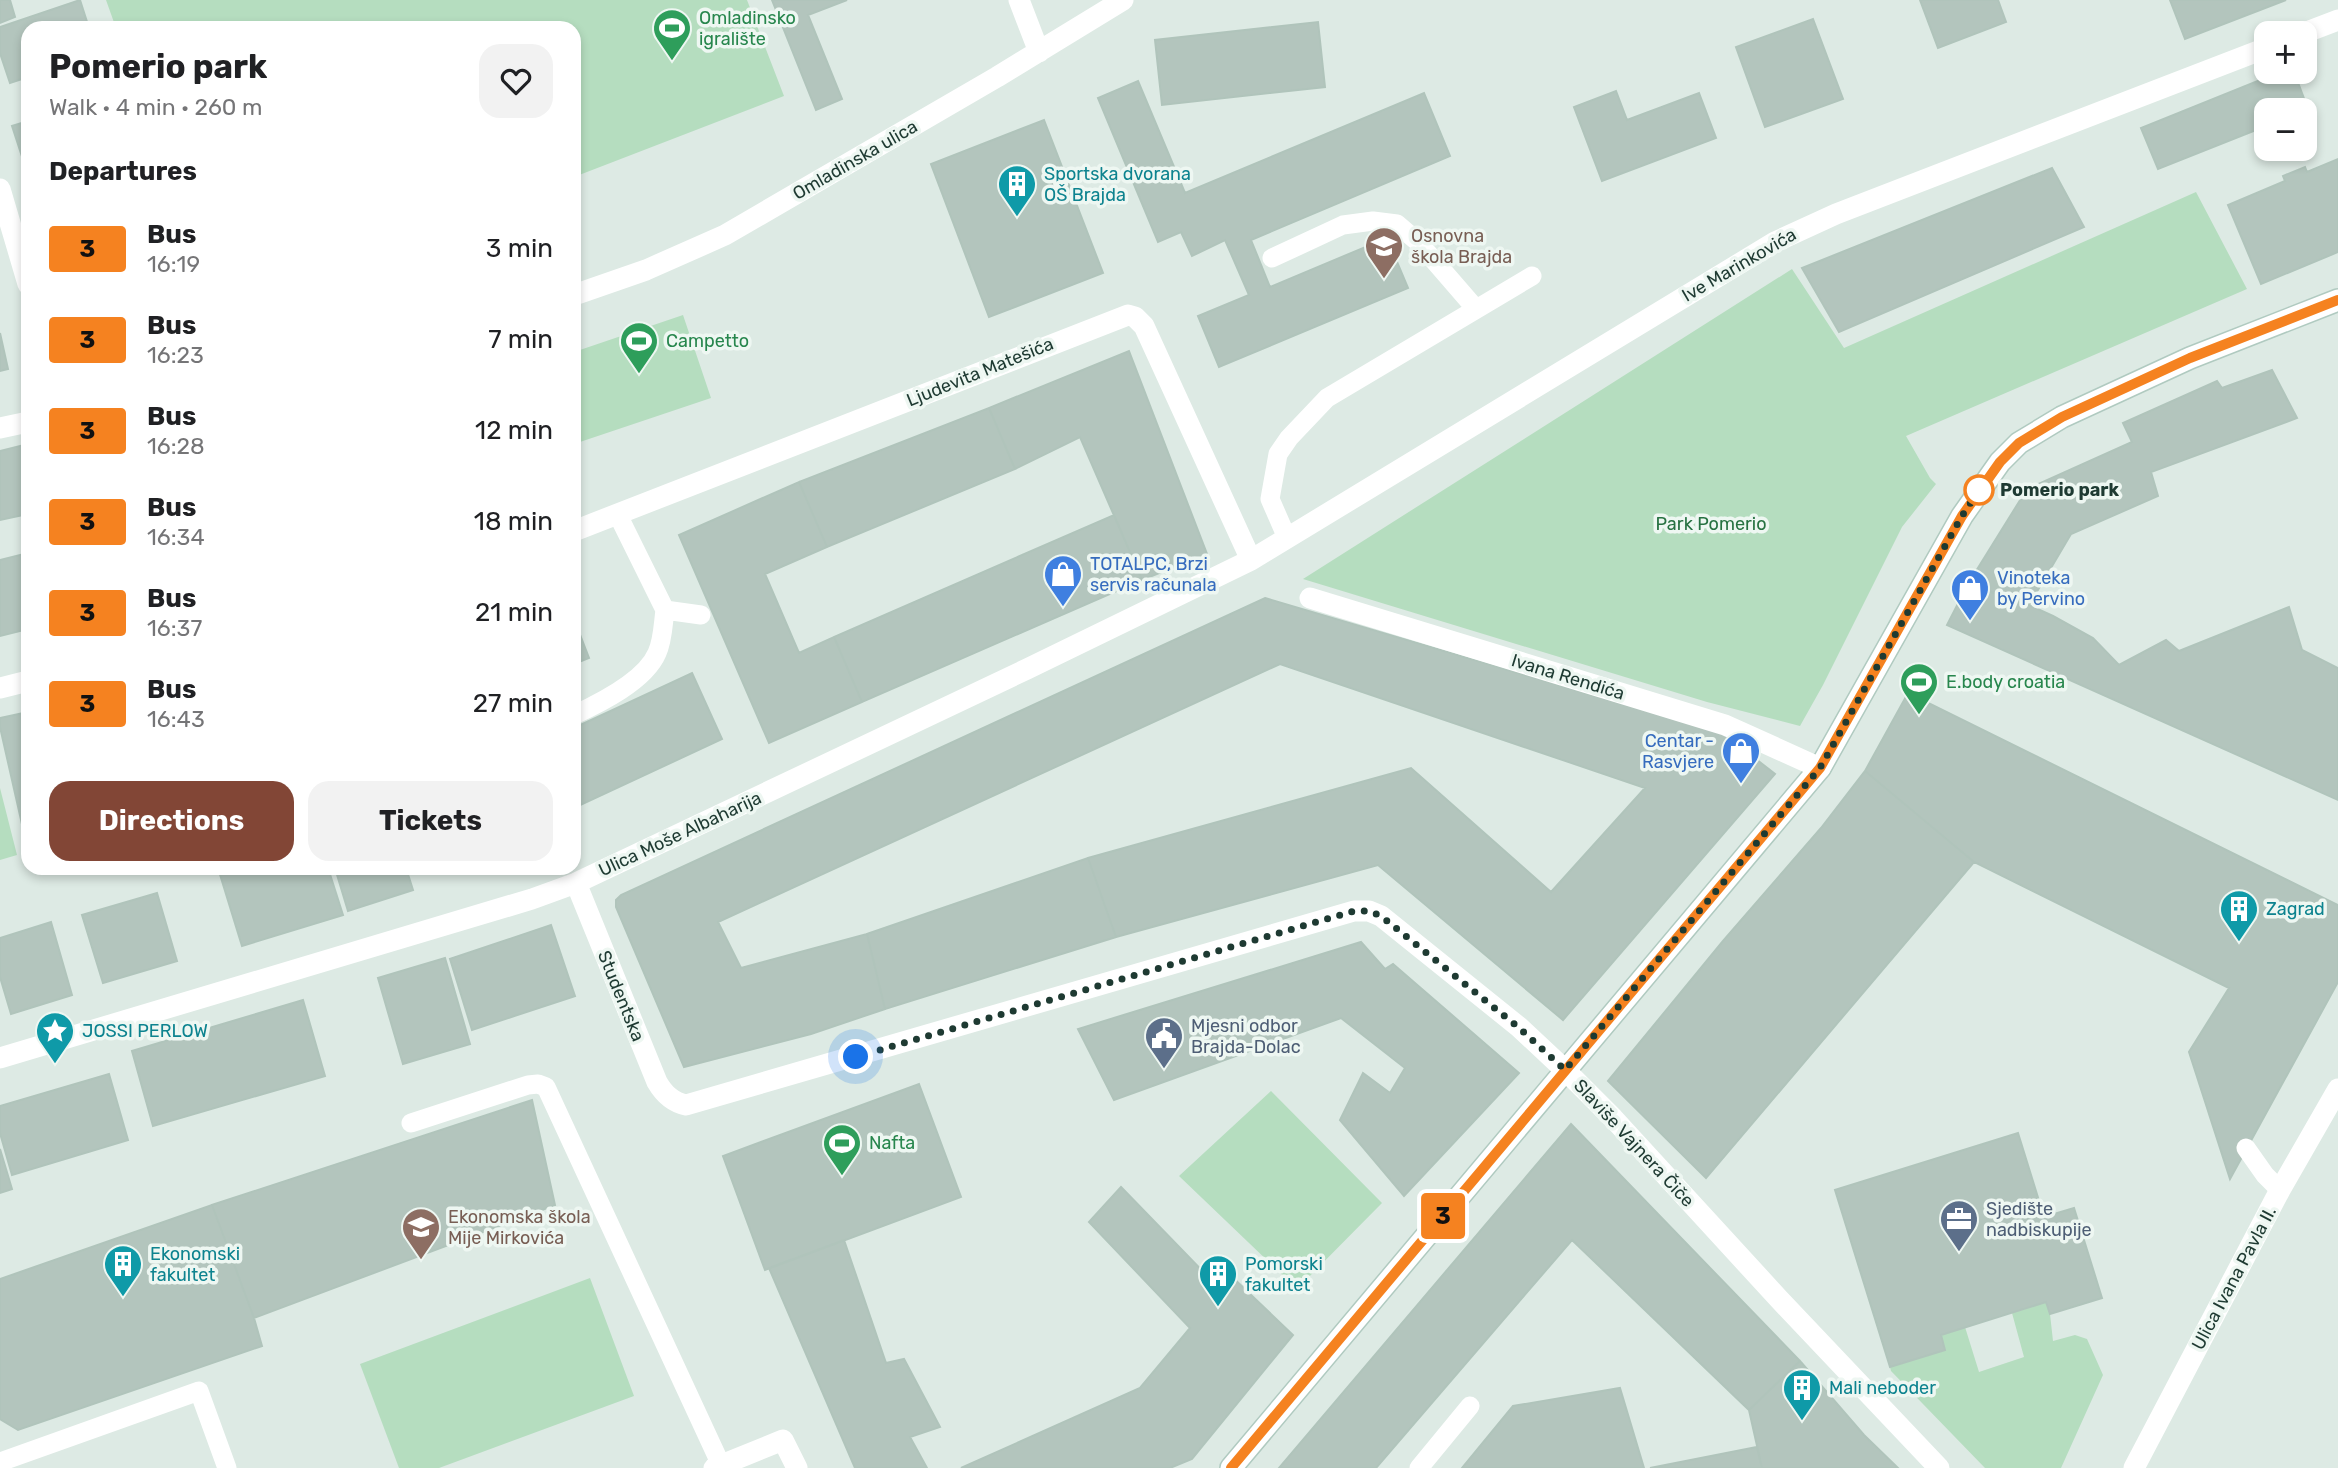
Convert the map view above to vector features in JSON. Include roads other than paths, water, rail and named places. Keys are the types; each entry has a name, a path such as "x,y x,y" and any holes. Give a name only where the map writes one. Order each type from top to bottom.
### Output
{"street":[{"path":"1019,0 1039,52"},
{"name":"Omladinska ulica","path":"581,293 646,270 725,235 1123,0"},
{"path":"2317,28 2338,20"},
{"name":"Ive Marinkovića","path":"1251,560 1774,242 1836,214 2254,53"},
{"path":"0,189 21,260"},
{"path":"1231,1468 1820,768 1962,516 1988,478 2019,443 2062,417 2178,363 2338,300"},
{"name":"Ljudevita Matešića","path":"581,528 1128,314 1144,327 1251,560"},
{"path":"0,428 21,424"},
{"name":"Ulica Moše Albaharija","path":"0,1058 532,899 576,883 1251,560"},
{"name":"Ivana Rendića","path":"1310,598 1725,725 1820,768"},
{"path":"0,688 21,683"},
{"name":"Studentska","path":"576,883 657,1082 676,1103"},
{"name":"Slaviše Vajnera Čiče","path":"676,1103 699,1103 1354,911 1369,911 1381,916 1518,1027 1565,1070 1613,1118 1938,1468"},
{"name":"Ulica Ivana Pavla II.","path":"2134,1467 2280,1190 2338,1089"},
{"path":"718,1467 783,1440 797,1468"}],"lane":[{"path":"1272,258 1343,225 1373,221 1396,224 1418,242 1476,309"},
{"path":"1287,538 1270,499 1278,454 1289,438 1327,398 1532,276"},
{"path":"581,712 604,701 648,668 657,655 662,638 665,610 618,515"},
{"path":"665,610 701,615"},
{"path":"411,1123 528,1085 546,1087 718,1467"},
{"path":"2246,1148 2265,1175 2280,1190"},
{"path":"0,1462 199,1391 227,1468"},
{"path":"1419,1468 1470,1406"}],"place":[{"name":"Omladinsko igralište","path":"672,62"},
{"name":"Sportska dvorana OŠ Brajda","path":"1017,218"},
{"name":"Osnovna škola Brajda","path":"1384,280"},
{"name":"Campetto","path":"639,375"},
{"name":"Pomerio park","path":"1979,490"},
{"name":"TOTALPC, Brzi servis računala","path":"1063,608"},
{"name":"Vinoteka by Pervino","path":"1970,622"},
{"name":"E.body croatia","path":"1919,716"},
{"name":"Centar - Rasvjere","path":"1741,785"},
{"name":"Zagrad","path":"2239,943"},
{"name":"JOSSI PERLOW","path":"55,1065"},
{"name":"Mjesni odbor Brajda-Dolac","path":"1164,1070"},
{"name":"Nafta","path":"842,1177"},
{"name":"Sjedište nadbiskupije","path":"1959,1253"},
{"name":"Ekonomska škola Mije Mirkovića","path":"421,1261"},
{"name":"Ekonomski fakultet","path":"123,1298"},
{"name":"Pomorski fakultet","path":"1218,1308"},
{"name":"Mali neboder","path":"1802,1422"}],"park label":[{"name":"Park Pomerio","path":"1711,524"}]}
